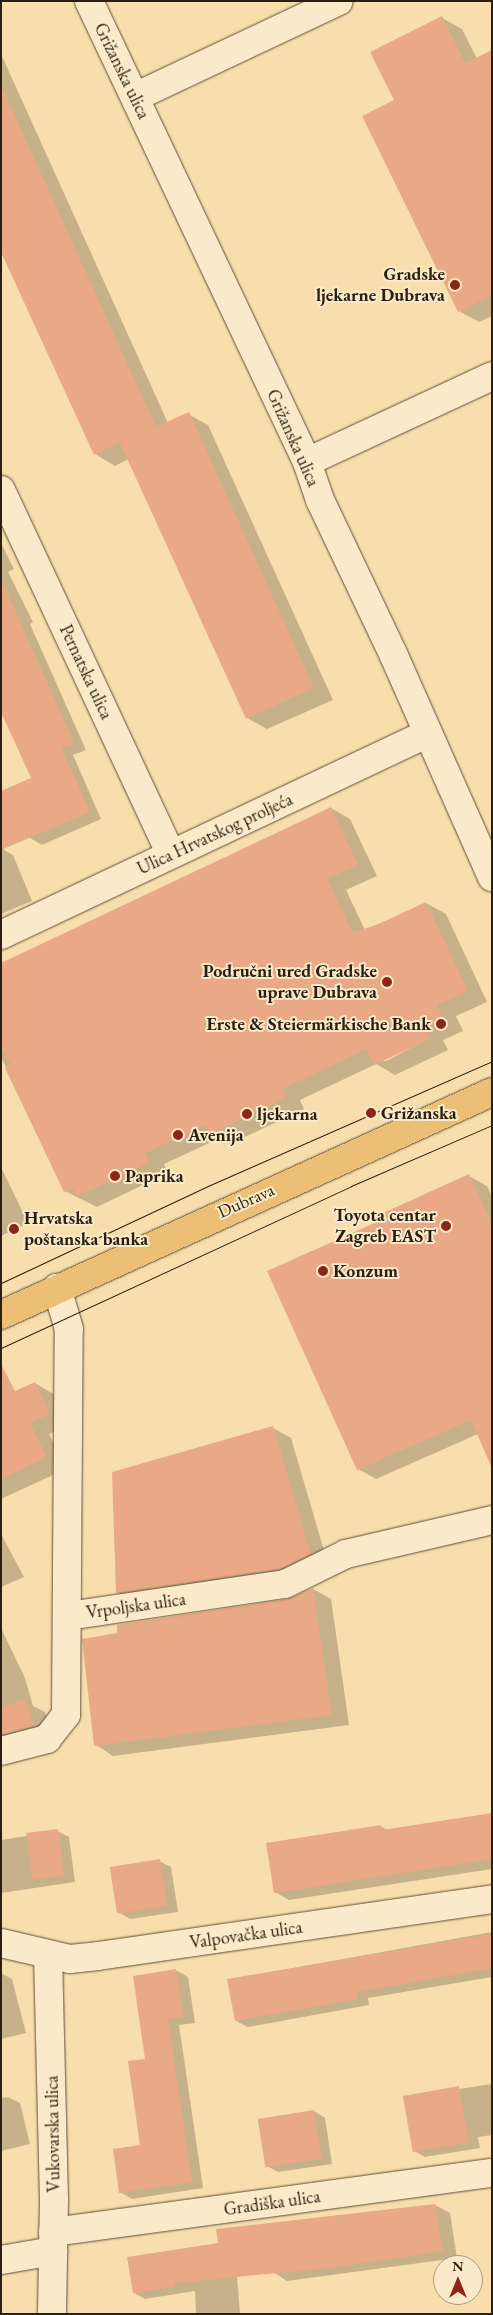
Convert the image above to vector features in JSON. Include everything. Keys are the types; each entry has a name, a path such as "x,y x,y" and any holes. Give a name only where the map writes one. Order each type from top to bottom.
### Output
{"main road":[{"name":"Dubrava","path":"1,1315 492,1092"}],"street":[{"name":"Grižanska ulica","path":"89,1 307,462 320,500 428,733 492,877"},
{"path":"135,97 339,1"},
{"path":"307,462 492,376"},
{"name":"Pernatska ulica","path":"1,490 171,854"},
{"name":"Ulica Hrvatskog proljeća","path":"1,935 428,733"},
{"name":"Vrpoljska ulica","path":"58,1288 69,1329 68,1616 285,1584 346,1554 492,1520"},
{"path":"1,1751 47,1739 66,1715 68,1616"},
{"name":"Valpovačka ulica","path":"1,1943 48,1955 70,1958 98,1956 492,1899"},
{"name":"Vukovarska ulica","path":"48,1955 53,2241 52,2314"},
{"name":"Gradiška ulica","path":"1,2260 53,2241 492,2173"}],"building":[{"path":"442,16 465,63 492,50 492,295 458,312 362,116 394,100 370,52"},
{"path":"1,85 156,427 189,412 314,688 246,719 120,443 94,455 1,252"},
{"path":"1,579 74,743 61,748 90,812 1,850 1,791 31,778 1,712"},
{"path":"331,807 358,865 327,879 351,929 355,932 379,924 426,902 468,991 437,1005 444,1020 425,1029 430,1039 374,1065 367,1049 282,1089 286,1098 210,1134 206,1125 145,1153 150,1162 77,1197 73,1188 64,1192 5,1068 11,1065 1,1046 1,963"},
{"path":"469,1174 492,1224 492,1468 471,1420 357,1470 267,1271 386,1218 383,1213"},
{"path":"1,1364 15,1391 35,1382 50,1414 30,1423 47,1457 1,1479"},
{"path":"273,1426 311,1554 280,1569 116,1593 112,1472"},
{"path":"313,1588 332,1715 94,1746 82,1639 117,1633 117,1625 287,1599"},
{"path":"25,1699 34,1726 1,1735 1,1708"},
{"path":"492,1813 492,1859 274,1893 266,1843 381,1825 382,1830"},
{"path":"58,1829 64,1876 32,1880 26,1833"},
{"path":"160,1859 167,1905 117,1913 110,1867"},
{"path":"492,1934 492,1968 357,1992 358,1999 235,2021 227,1979"},
{"path":"176,1969 184,2017 168,2019 192,2182 119,2193 113,2149 140,2145 128,2061 145,2059 133,1976"},
{"path":"459,2086 469,2142 413,2152 403,2096"},
{"path":"314,2110 322,2158 265,2167 258,2119"},
{"path":"435,2204 443,2251 337,2267 174,2283 175,2287 133,2293 127,2257 218,2243 216,2229"}],"tram line":[{"path":"1,1283 210,1185 492,1061"},
{"path":"1,1348 351,1186 492,1125"}],"place":[{"name":"Gradske ljekarne Dubrava","path":"455,285"},
{"name":"Područni ured Gradske uprave Dubrava","path":"387,982"},
{"name":"Erste & Steiermärkische Bank","path":"441,1024"},
{"name":"Grižanska","path":"371,1113"},
{"name":"ljekarna","path":"247,1114"},
{"name":"Avenija","path":"178,1135"},
{"name":"Paprika","path":"115,1176"},
{"name":"Toyota centar Zagreb EAST","path":"446,1226"},
{"name":"Hrvatska poštanska banka","path":"14,1229"},
{"name":"Konzum","path":"323,1271"}]}
